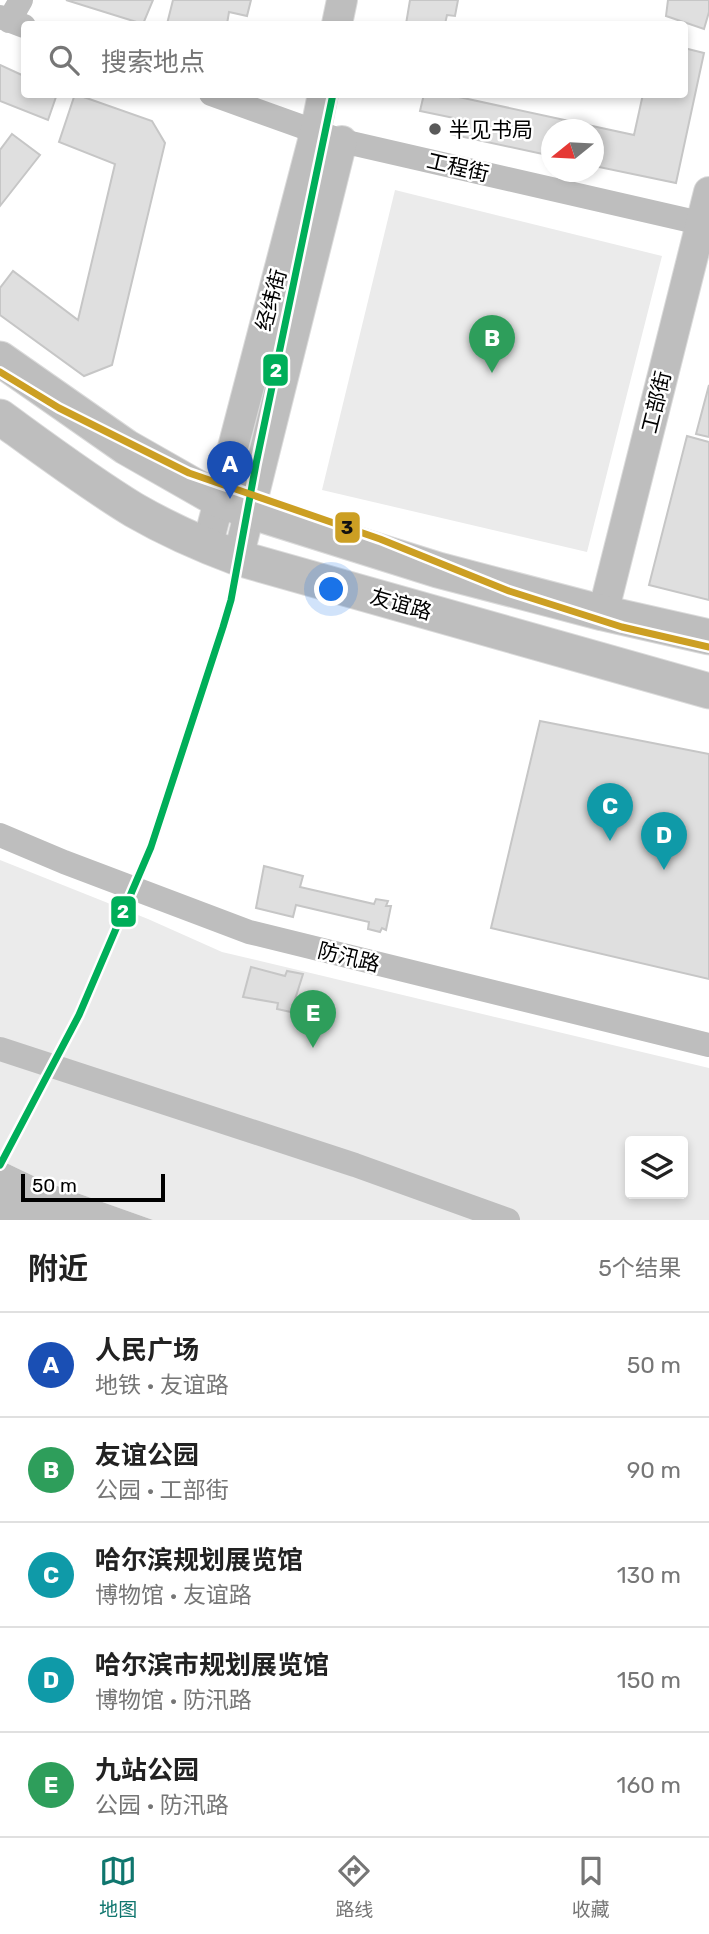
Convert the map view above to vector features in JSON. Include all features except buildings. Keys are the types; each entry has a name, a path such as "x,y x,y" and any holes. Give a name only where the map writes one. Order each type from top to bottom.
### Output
{"highway":[{"name":"友谊路","path":"0,359 126,447 234,505 438,570 603,613 709,637"},
{"name":"友谊路","path":"0,417 135,510 222,553 709,691"}],"main road":[{"path":"338,21 342,0"},
{"name":"经纬街","path":"222,553 328,137 323,98"},
{"name":"工部街","path":"603,613 705,224 709,192"}],"street":[{"name":"工程街","path":"222,98 328,137 705,224"},
{"name":"防汛路","path":"0,835 249,932 709,1045"},
{"path":"0,1049 355,1165 508,1220"}],"shaded area":[{"path":"395,190 662,256 587,552 322,490"},
{"path":"0,860 148,919 222,952 709,1068 709,1220 153,1220 46,1182 0,1160"},
{"path":"0,1160 46,1182 153,1220 0,1220"}],"transit line":[{"name":"2","path":"0,1165 79,1015 151,847 223,627 231,600 256,464 332,98"},
{"name":"3","path":"0,372 59,408 189,473 380,539 509,591 622,627 709,647"}],"place":[{"name":"半见书局","path":"435,129"},
{"name":"友谊公园","path":"492,373"},
{"name":"人民广场","path":"230,499"},
{"name":"哈尔滨规划展览馆","path":"610,841"},
{"name":"哈尔滨市规划展览馆","path":"664,870"},
{"name":"九站公园","path":"313,1048"}]}
